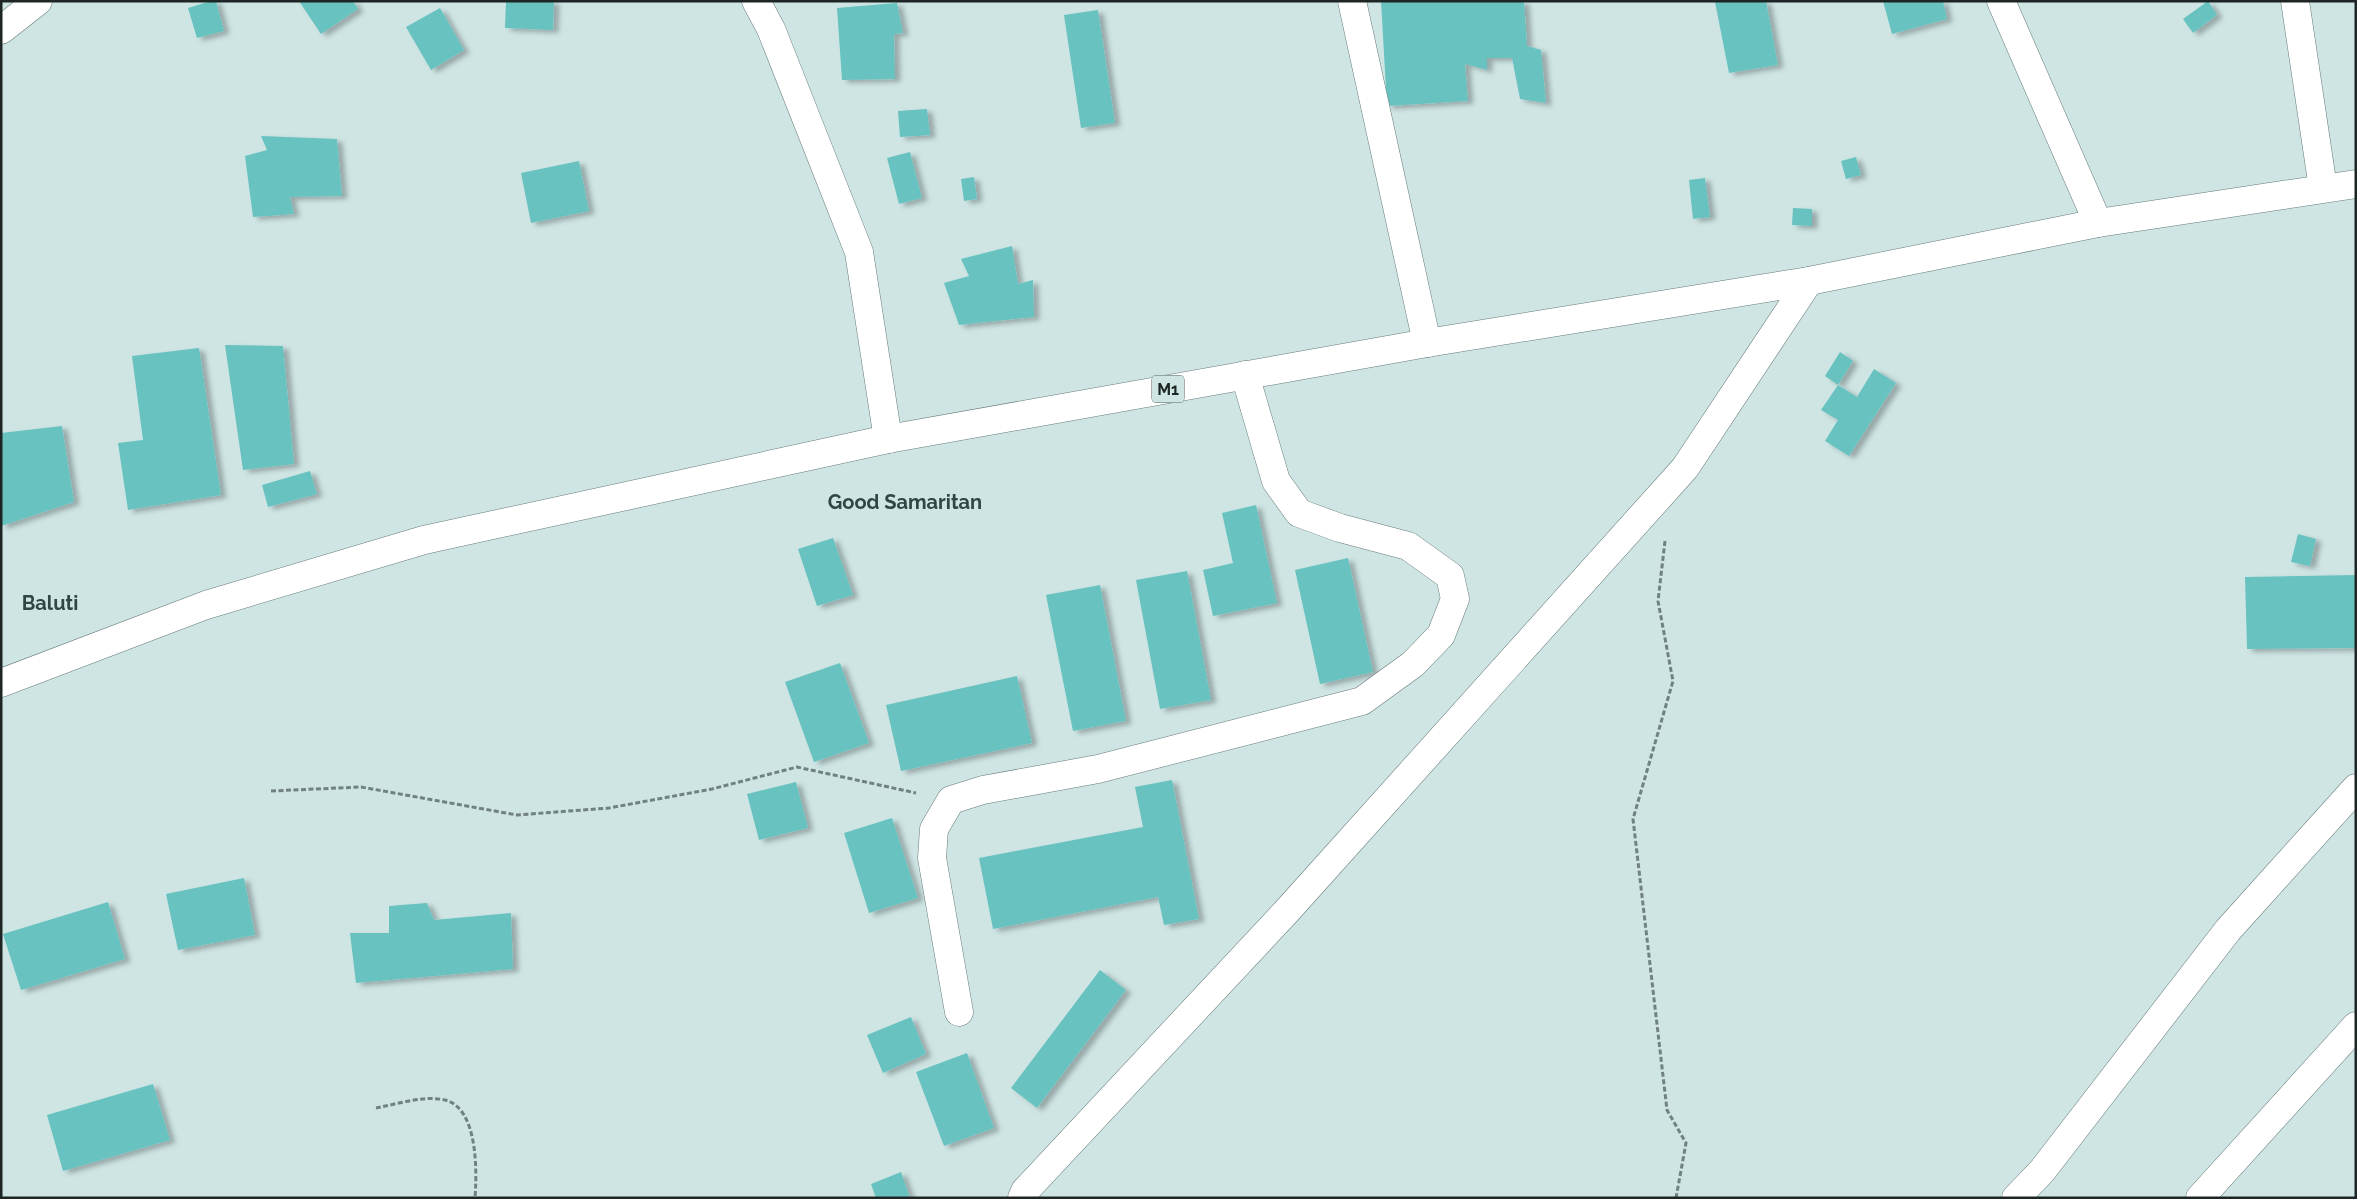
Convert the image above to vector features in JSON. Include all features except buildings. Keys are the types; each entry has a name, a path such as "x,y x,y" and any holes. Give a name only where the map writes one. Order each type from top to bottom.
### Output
{"main road":[{"path":"1,30 38,1"},
{"path":"756,1 770,29 859,252 888,439"},
{"path":"1352,1 1427,343"},
{"path":"2001,1 2098,223"},
{"path":"2295,1 2323,188"},
{"name":"M1","path":"1,683 206,605 424,540 888,439 1427,343 1809,281 2098,223 2356,184"},
{"path":"1022,1198 1025,1191 1293,904 1685,468 1809,281"},
{"path":"959,1012 932,858 934,829 951,800 983,790 1098,769 1362,701 1413,664 1442,636 1455,599 1450,576 1408,546 1340,528 1299,513 1276,481 1245,375"},
{"path":"2016,1198 2042,1171 2228,930 2356,788"},
{"path":"2200,1198 2356,1026"}],"path":[{"path":"1666,537 1658,601 1673,680 1634,819 1667,1110 1686,1143 1676,1198"},
{"path":"271,790 361,787 517,815 609,808 712,789 796,767 951,800"},
{"path":"376,1108 425,1099 446,1100 460,1108 468,1121 474,1152 477,1173 475,1198"}],"district":[{"name":"Good Samaritan","path":"905,502"},
{"name":"Baluti","path":"50,603"}]}
